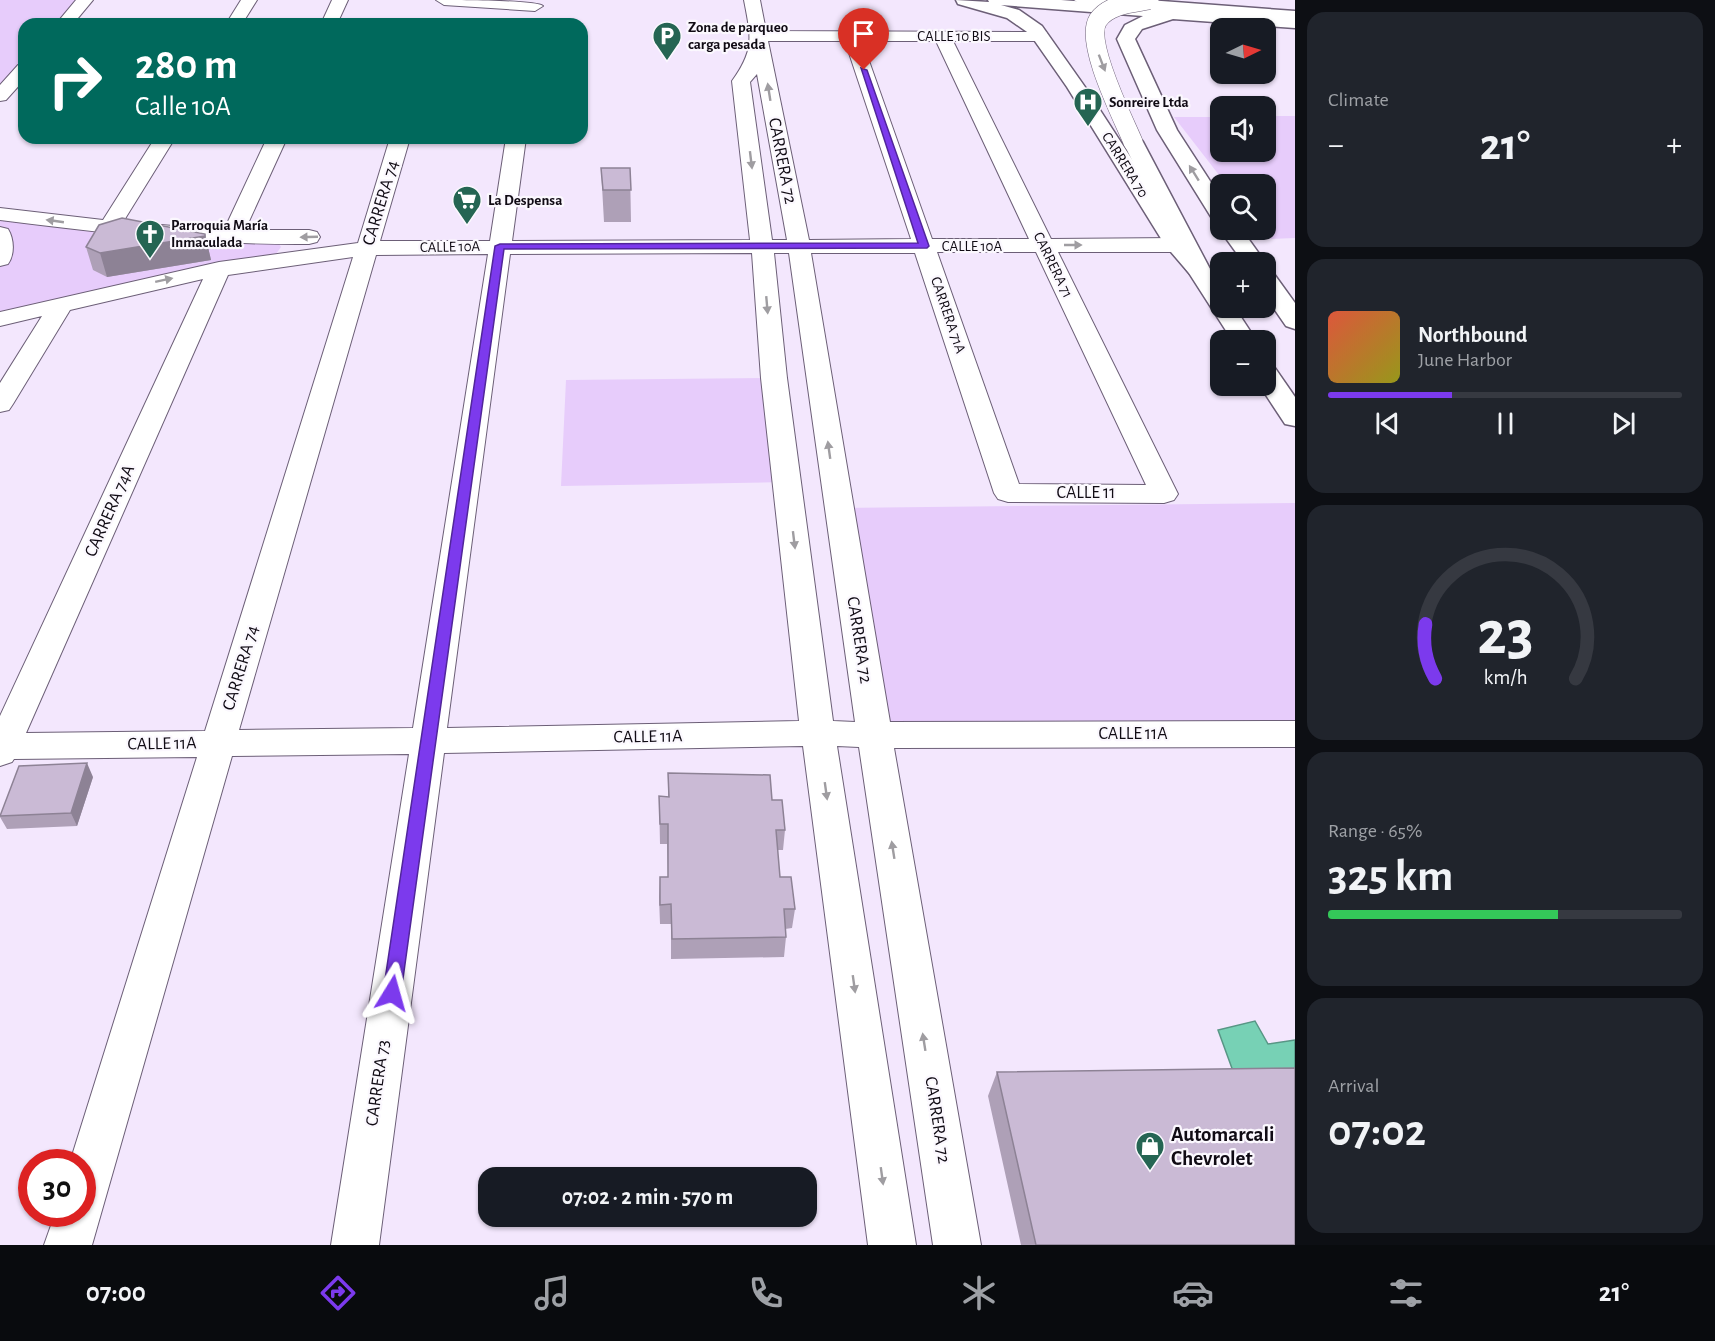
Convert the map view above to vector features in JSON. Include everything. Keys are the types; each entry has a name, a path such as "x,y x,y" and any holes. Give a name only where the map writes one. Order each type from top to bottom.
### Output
{"street":[{"path":"70,18 86,0"},
{"path":"238,18 249,0"},
{"path":"332,18 340,0"},
{"path":"435,16 442,0 535,3 533,18"},
{"name":"CARRERA 72","path":"752,0 761,36 771,106 798,238 874,735 957,1245"},
{"name":"CARRERA 70","path":"964,0 1012,14 1027,22 1040,36 1076,87 1171,237 1210,288"},
{"path":"994,0 1295,23"},
{"path":"1082,0 1295,16"},
{"path":"1149,0 1109,11 1096,23 1094,33 1100,57 1133,142 1198,270"},
{"path":"1245,0 1295,4"},
{"path":"1129,45 1127,33 1131,28 1147,21 1170,16 1209,16"},
{"path":"1076,87 1082,75 1049,25 1053,21 1083,17 1114,26 1129,45 1167,130 1210,198"},
{"name":"CARRERA 72","path":"761,36 748,75 741,81 761,238 774,378 818,733 892,1245"},
{"name":"CALLE 10 BIS","path":"761,36 1040,36"},
{"name":"CARRERA 71A","path":"852,36 1008,493"},
{"name":"CARRERA 71","path":"942,36 1164,494"},
{"path":"0,96 18,76"},
{"path":"109,228 161,144"},
{"path":"232,236 275,144"},
{"name":"CARRERA 74","path":"96,1152 398,144"},
{"name":"CARRERA 73","path":"355,1245 515,144"},
{"name":"CALLE 10A","path":"0,214 109,228 370,242 501,239 1171,237"},
{"path":"0,234 2,251 0,259"},
{"path":"266,261 276,254 280,247 272,238"},
{"name":"CALLE 10A","path":"0,319 219,268 370,242"},
{"name":"CARRERA 74A","path":"1,748 219,268"},
{"path":"1276,293 1295,321"},
{"path":"0,404 61,305"},
{"path":"1276,389 1295,418"},
{"name":"CALLE 11","path":"1008,493 1164,494"},
{"name":"CALLE 11A","path":"1,748 818,733 874,735 1295,734"},
{"path":"68,1245 74,1227"}],"shaded area":[{"path":"0,0 85,0 69,18 18,18 18,76 0,96"},
{"path":"1276,116 1295,116 1295,238 1276,239 1276,174 1218,174 1174,117 1210,117 1210,162 1276,162"},
{"path":"0,214 279,244 281,247 276,254 0,319"},
{"path":"774,378 786,482 561,486 566,380"},
{"path":"1295,503 1295,734 874,735 838,508"},
{"path":"1255,1021 1268,1044 1295,1040 1295,1092 1241,1093 1218,1030"}],"building":[{"path":"601,168 630,168 631,190 603,190"},
{"path":"122,218 205,234 205,236 100,253 86,247 99,225"},
{"path":"87,763 71,813 0,816 19,766"},
{"path":"668,773 770,775 772,800 782,800 785,830 776,830 780,877 791,877 795,909 784,909 786,937 672,939 671,904 660,905 660,877 668,877 668,824 660,824 659,796 669,797"},
{"name":"Automarcali Chevrolet","path":"1295,1068 1295,1245 1036,1245 997,1072"}],"place":[{"name":"Zona de parqueo carga pesada","path":"667,62"},
{"name":"Sonreire Ltda","path":"1088,128"},
{"name":"La Despensa","path":"467,226"},
{"name":"Parroquia María Inmaculada","path":"150,260"},
{"name":"Automarcali Chevrolet","path":"1150,1172"}],"route":[{"path":"392,993 500,246 924,246 864,70"}]}
